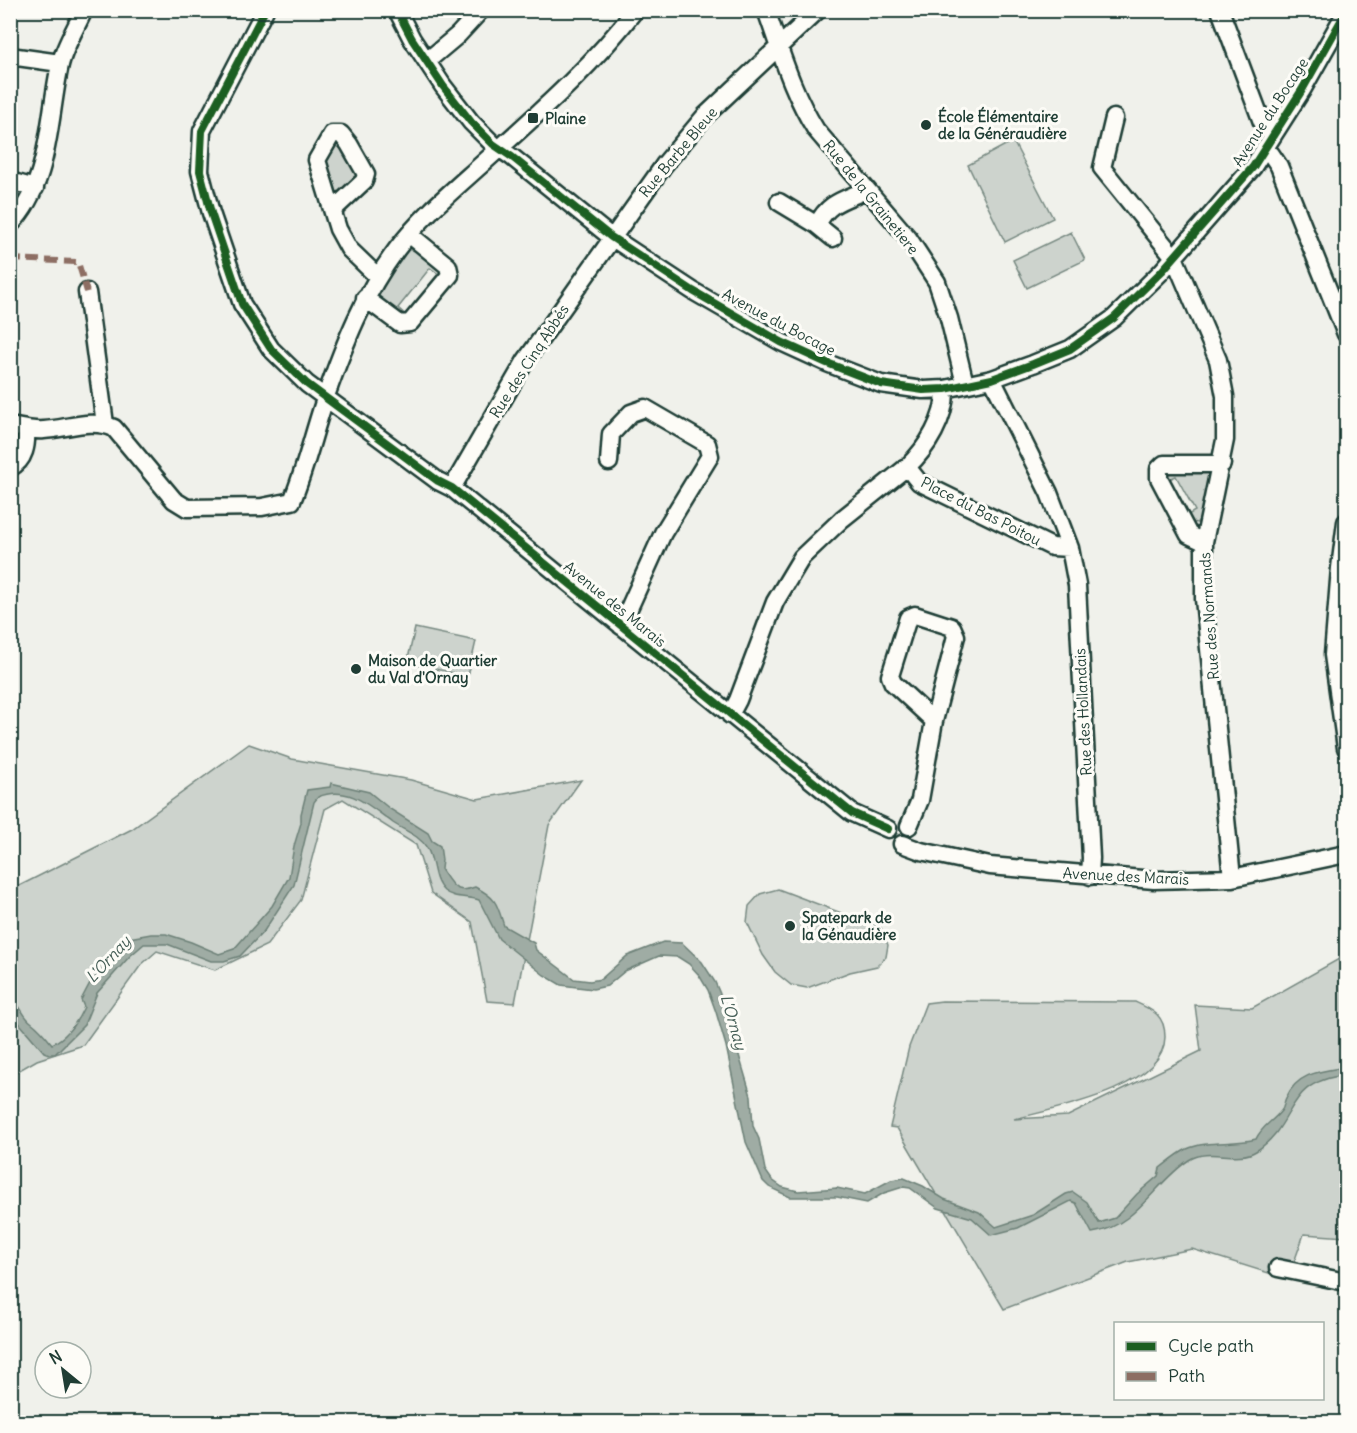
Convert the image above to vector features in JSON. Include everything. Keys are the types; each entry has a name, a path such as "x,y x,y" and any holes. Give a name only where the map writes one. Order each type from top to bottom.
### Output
{"street":[{"path":"10,225 20,215 35,188 52,122 60,63 84,10"},
{"name":"Avenue des Marais","path":"265,10 202,130 200,171 211,213 242,304 271,349 308,384 438,481 452,488 852,813 901,831 941,856 990,867 1090,876 1154,880 1232,878 1347,854"},
{"name":"Avenue du Bocage","path":"397,10 443,86 471,122 499,148 611,237 702,297 782,342 881,384 923,390 945,389 992,379 1070,349 1113,318 1174,257 1253,167 1302,90 1347,12"},
{"path":"427,61 458,35 481,10"},
{"path":"10,468 18,464 23,456 18,428 43,430 82,424 105,424 114,428 122,436 174,500 187,508 268,506 292,501 326,396 365,298 378,277 409,234 434,207 574,81 611,42 635,10"},
{"name":"Rue de la Grainetiere","path":"766,10 781,57 804,110 816,130 909,239 937,282 950,318 965,384"},
{"name":"Rue Barbe Bleue","path":"611,237 663,165 705,116 818,10"},
{"path":"1220,10 1262,122 1271,154 1279,166 1347,334"},
{"path":"10,56 60,63"},
{"name":"Rue des Normands","path":"1114,118 1102,168 1174,257 1218,360 1225,396 1226,440 1204,542 1204,599 1232,878"},
{"path":"10,181 35,188"},
{"path":"817,225 823,212 831,206 866,190"},
{"path":"779,202 817,225 833,238"},
{"path":"333,210 338,229 349,249 378,277"},
{"path":"365,298 400,324 410,323 450,275 448,266 409,234"},
{"name":"Rue des Cinq Abbés","path":"452,488 526,360 611,237"},
{"path":"87,292 105,424"},
{"name":"Place du Bas Poitou","path":"945,389 942,413 928,442 919,456 907,467 918,482 1052,547 1070,548 1049,493 992,379"},
{"path":"609,462 611,434 631,413 645,408 707,444 710,456 663,533 621,627"},
{"path":"1204,542 1189,535 1160,478 1159,469 1164,464 1222,464"},
{"path":"730,715 738,700 775,602 802,557 842,519 907,467"},
{"path":"1347,522 1340,568 1333,655 1347,748"},
{"name":"Rue des Hollandais","path":"1070,548 1077,585 1091,858 1090,876"},
{"path":"901,831 920,800 934,722 956,636 952,627 915,615 908,618 890,676 893,683 934,722"},
{"path":"1278,1268 1347,1282"}],"shaded area":[{"path":"1013,141 1053,218 1005,242 968,165"},
{"path":"336,143 339,144 357,174 357,177 340,193 333,192 326,166 327,153"},
{"path":"1071,232 1085,260 1027,288 1013,260"},
{"path":"407,249 416,251 439,267 440,275 430,268 398,308 407,316 403,317 380,303 377,290"},
{"path":"1169,470 1207,472 1208,490 1197,523 1190,522 1186,516 1195,511 1176,476 1167,480"},
{"path":"415,628 476,641 468,676 407,663"},
{"path":"249,744 292,759 411,780 477,799 581,780 549,825 515,1003 487,1001 472,922 431,893 416,845 343,799 325,809 301,900 267,945 215,970 157,951 141,965 83,1045 37,1060 11,1075 11,890 132,829"},
{"path":"331,783 369,792 390,809 428,833 432,841 440,846 441,869 451,884 463,890 475,887 492,898 498,907 504,926 534,943 536,950 574,979 590,981 601,979 627,956 663,942 682,943 702,962 715,982 723,1001 751,1096 753,1126 759,1139 765,1170 772,1180 782,1187 798,1191 837,1188 865,1194 891,1180 904,1178 944,1199 979,1212 996,1227 1033,1215 1073,1192 1087,1202 1099,1223 1115,1218 1158,1176 1160,1168 1187,1149 1203,1144 1256,1139 1278,1115 1291,1089 1303,1078 1311,1074 1346,1067 1346,1075 1326,1079 1311,1086 1293,1105 1270,1140 1256,1151 1240,1156 1197,1156 1189,1160 1133,1213 1107,1229 1092,1233 1076,1203 1071,1201 1018,1228 991,1235 972,1218 938,1208 910,1188 903,1187 884,1193 867,1203 837,1197 790,1197 769,1187 763,1181 746,1142 726,1046 716,1012 708,990 689,964 678,957 659,956 625,971 607,986 593,989 561,985 544,975 499,939 479,900 452,895 440,887 430,853 420,840 368,804 339,793 318,797 314,802 294,885 264,931 240,956 224,961 211,961 167,944 144,944 97,993 84,1025 55,1054 44,1052 11,1015 11,999 52,1044 57,1041 67,1033 78,1018 84,1007 81,1000 90,983 109,964 115,950 129,938 166,934 219,954 234,949 272,906 289,877 307,790 330,787"},
{"path":"778,889 881,928 888,945 886,957 877,966 850,972 807,988 791,985 775,972 763,955 747,922 749,906 760,894"},
{"path":"1346,955 1346,1237 1304,1234 1288,1279 1192,1249 1128,1262 1004,1309 897,1128 890,1127 909,1047 926,1003 942,1001 1135,1002 1157,1014 1163,1023 1165,1037 1160,1055 1146,1070 1127,1083 1104,1094 1014,1119 1068,1116 1201,1051 1195,1005 1252,1008"}],"marked path":[{"path":"10,259 78,262 87,292"}],"cycle path":[{"path":"265,10 202,131 200,171 211,213 242,304 271,349 307,384 438,481 452,488 852,813 888,829"},
{"path":"397,10 412,39 443,86 471,122 493,144 611,237 693,291 781,342 881,384 923,390 945,389 992,379 1033,364 1070,349 1114,318 1162,271 1253,167 1302,90 1346,12"}],"place":[{"name":"Plaine","path":"533,118"},
{"name":"École Élémentaire de la Généraudière","path":"926,125"},
{"name":"Maison de Quartier du Val d'Ornay","path":"356,669"},
{"name":"Spatepark de la Génaudière","path":"790,926"}],"water label":[{"name":"L'Ornay","path":"108,959"},
{"name":"L'Ornay","path":"734,1022"}]}
